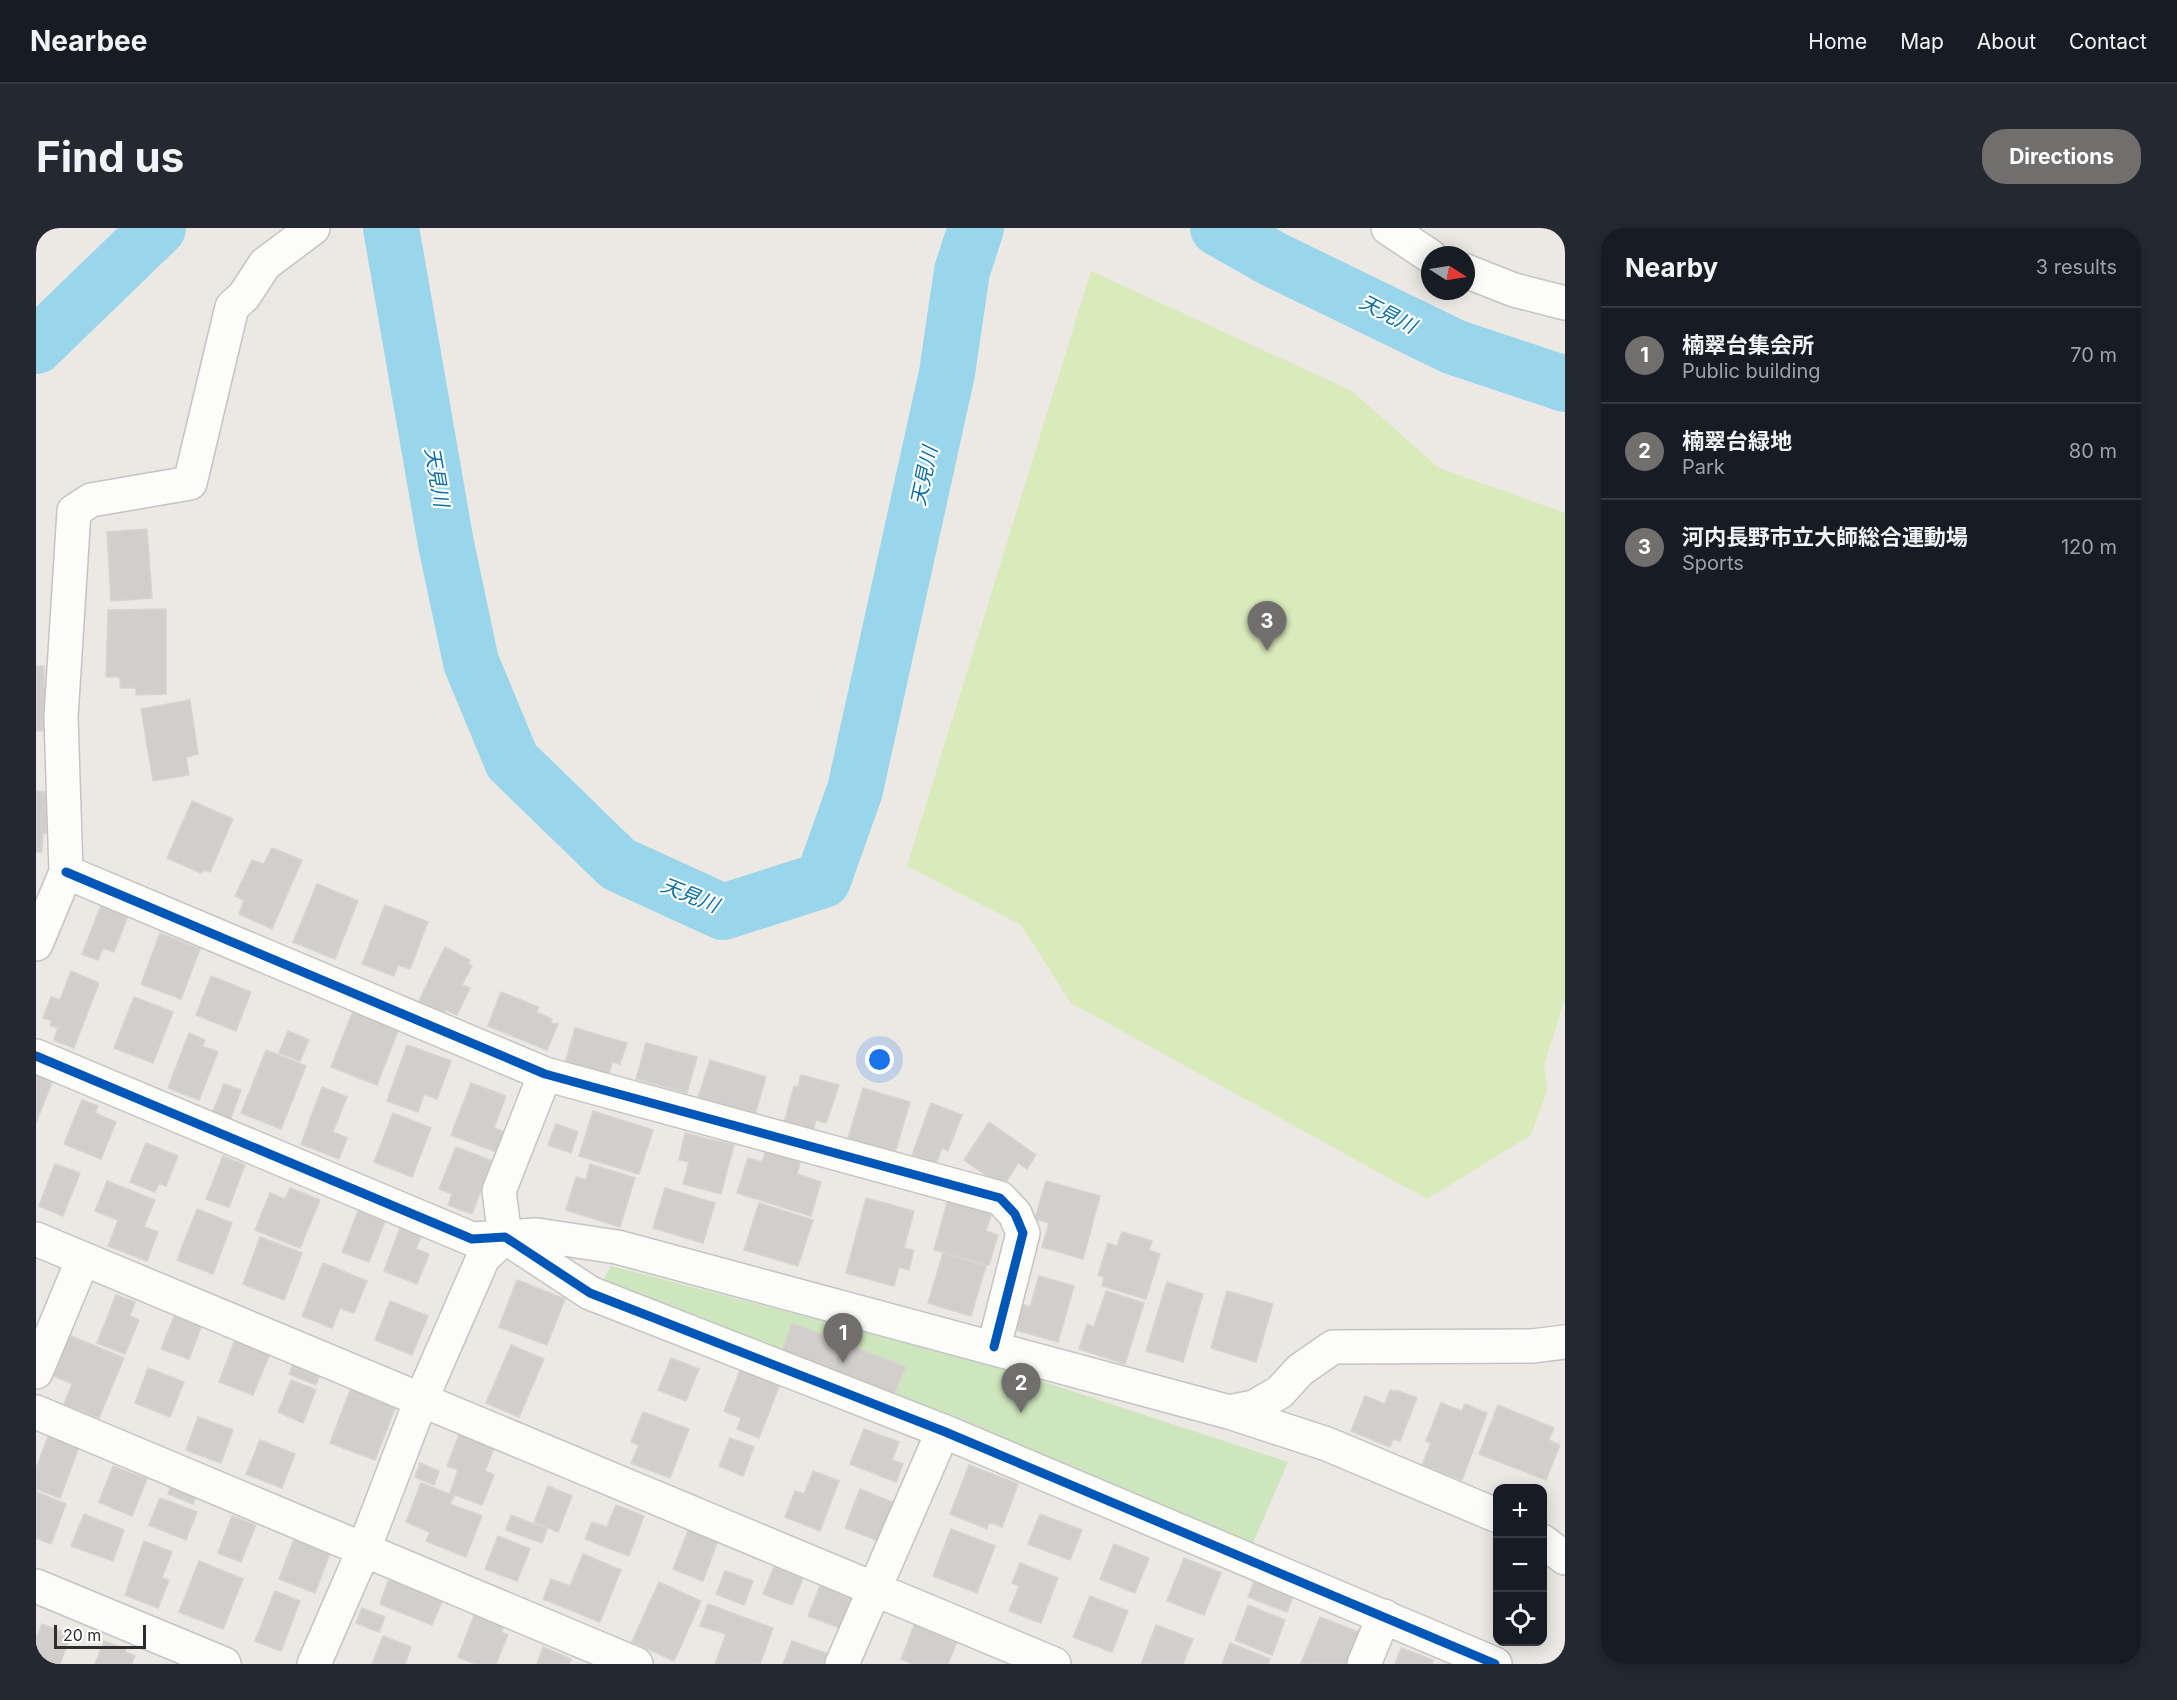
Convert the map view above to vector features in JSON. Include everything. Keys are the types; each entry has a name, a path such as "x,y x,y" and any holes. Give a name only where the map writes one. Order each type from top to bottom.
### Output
{"street":[{"path":"36,944 66,872 61,717 74,511 92,500 190,483 232,307 244,296 265,264 313,228"},
{"path":"1388,228 1421,250"},
{"path":"1475,275 1514,290 1565,303"},
{"path":"66,872 545,1074 999,1198 1015,1214 1023,1233 994,1347"},
{"path":"36,1056 472,1239 537,1235 617,1247 994,1347 1229,1412 1327,1444 1493,1514"},
{"path":"545,1074 499,1191 506,1237 590,1293 943,1431 1495,1664"},
{"path":"314,1664 364,1549 421,1400 483,1258 506,1237"},
{"path":"36,1239 1054,1664"},
{"path":"36,1372 83,1259"},
{"path":"1229,1412 1254,1407 1280,1392 1300,1370 1333,1347 1532,1346 1565,1342"},
{"path":"36,1412 636,1664"},
{"path":"842,1664 943,1431"},
{"path":"1547,1545 1565,1558"},
{"path":"36,1586 224,1664"},
{"path":"1364,1664 1384,1616"}],"green space":[{"path":"1091,271 1352,391 1439,468 1565,513 1565,998 1544,1065 1547,1090 1531,1135 1427,1199 1071,1003 1021,925 907,866"},
{"path":"611,1266 989,1364 1288,1462 1247,1557 603,1281"}],"building":[{"path":"147,529 152,598 111,601 107,532"},
{"path":"166,609 166,694 136,695 136,688 120,688 120,677 106,677 108,610"},
{"path":"36,666 44,666 44,687 49,688 50,730 36,731"},
{"path":"190,700 198,754 186,757 189,775 153,781 141,709"},
{"path":"36,791 48,792 46,833 43,833 42,852 36,852"},
{"path":"192,801 233,819 210,872 205,870 201,873 167,858"},
{"path":"272,848 302,860 272,929 239,914 244,900 235,896 252,860 264,864"},
{"path":"317,884 358,901 335,959 293,942"},
{"path":"102,903 129,913 114,952 103,948 98,960 82,954"},
{"path":"385,905 428,922 410,969 398,965 394,976 362,964"},
{"path":"160,933 200,949 181,999 141,984"},
{"path":"445,947 470,960 468,964 472,966 462,985 470,988 457,1015 446,1010 444,1013 419,1001"},
{"path":"71,971 99,983 74,1048 54,1040 58,1028 50,1025 52,1021 43,1018 51,997 60,1000"},
{"path":"211,976 251,992 236,1031 196,1015"},
{"path":"501,992 539,1007 536,1012 552,1019 550,1023 558,1024 547,1050 488,1026"},
{"path":"134,997 173,1012 153,1063 114,1048"},
{"path":"353,1011 399,1028 377,1085 331,1067"},
{"path":"575,1028 627,1043 620,1064 612,1062 608,1078 564,1066"},
{"path":"288,1031 309,1040 300,1061 279,1053"},
{"path":"189,1033 205,1040 202,1046 218,1052 199,1100 168,1088"},
{"path":"646,1043 697,1057 687,1093 636,1079"},
{"path":"407,1045 451,1061 437,1099 424,1094 418,1112 387,1101"},
{"path":"266,1050 306,1066 281,1129 241,1113"},
{"path":"710,1060 766,1077 755,1115 698,1098"},
{"path":"36,1073 53,1080 36,1123"},
{"path":"801,1075 839,1085 826,1123 816,1120 813,1131 784,1123 794,1086 798,1087"},
{"path":"471,1083 506,1096 494,1128 507,1133 499,1153 451,1135"},
{"path":"224,1084 241,1090 229,1123 211,1116"},
{"path":"322,1087 347,1097 333,1132 347,1138 339,1159 301,1144"},
{"path":"863,1088 910,1102 894,1156 847,1142"},
{"path":"82,1100 98,1106 95,1113 116,1122 101,1159 64,1144"},
{"path":"931,1103 962,1115 948,1151 942,1148 936,1164 912,1155"},
{"path":"593,1111 653,1130 639,1174 579,1156"},
{"path":"393,1113 431,1128 412,1177 374,1162"},
{"path":"989,1122 1036,1155 1027,1169 1018,1163 1006,1182 1003,1181 1000,1185 964,1160"},
{"path":"556,1124 578,1132 571,1153 548,1145"},
{"path":"685,1133 734,1145 721,1194 683,1184 689,1162 679,1160"},
{"path":"146,1143 178,1156 166,1186 159,1183 155,1192 130,1182"},
{"path":"456,1147 492,1161 472,1214 448,1205 452,1194 439,1189"},
{"path":"766,1150 801,1160 797,1174 821,1182 811,1216 737,1193 748,1158 762,1162"},
{"path":"223,1156 245,1165 229,1207 206,1199"},
{"path":"55,1164 80,1173 63,1216 39,1206"},
{"path":"590,1164 635,1178 620,1227 566,1210 576,1177 586,1180"},
{"path":"107,1181 155,1200 144,1227 158,1232 147,1261 108,1246 118,1220 95,1211"},
{"path":"1046,1181 1100,1196 1083,1259 1042,1247 1049,1223 1035,1219"},
{"path":"290,1188 320,1200 300,1248 255,1230 270,1193 285,1199"},
{"path":"665,1188 715,1203 703,1243 653,1228"},
{"path":"866,1198 914,1211 904,1248 914,1250 909,1270 899,1267 894,1286 846,1273"},
{"path":"948,1199 992,1211 986,1231 998,1235 989,1265 934,1250"},
{"path":"759,1203 813,1220 798,1266 744,1250"},
{"path":"197,1209 232,1223 213,1274 177,1260"},
{"path":"358,1211 385,1221 369,1262 342,1252"},
{"path":"400,1228 421,1236 416,1249 429,1254 417,1284 384,1271"},
{"path":"1122,1232 1152,1241 1149,1250 1160,1254 1146,1299 1102,1286 1104,1277 1098,1275 1108,1243 1117,1246"},
{"path":"260,1237 302,1253 284,1300 243,1284"},
{"path":"943,1253 986,1266 971,1316 928,1303"},
{"path":"323,1263 367,1281 354,1313 340,1308 332,1328 302,1316"},
{"path":"1039,1276 1074,1286 1058,1342 1015,1330 1022,1304 1030,1307"},
{"path":"517,1280 565,1299 547,1345 499,1327"},
{"path":"1167,1282 1203,1294 1183,1362 1146,1351"},
{"path":"1106,1291 1144,1303 1125,1364 1079,1349 1087,1324 1094,1327"},
{"path":"1227,1291 1273,1304 1256,1362 1211,1348"},
{"path":"116,1295 135,1302 130,1316 139,1320 125,1354 97,1343"},
{"path":"390,1301 428,1316 412,1355 375,1340"},
{"path":"178,1306 205,1317 189,1359 161,1349"},
{"path":"792,1323 906,1367 890,1403 779,1359"},
{"path":"69,1335 124,1358 99,1418 64,1404 72,1384 52,1375"},
{"path":"236,1337 271,1351 253,1395 219,1382"},
{"path":"511,1345 544,1359 519,1417 486,1403"},
{"path":"296,1357 323,1367 316,1385 289,1374"},
{"path":"671,1358 699,1369 686,1401 658,1390"},
{"path":"148,1368 184,1382 170,1417 135,1403"},
{"path":"741,1368 780,1384 759,1438 737,1429 741,1418 724,1411"},
{"path":"291,1380 316,1390 303,1423 278,1412"},
{"path":"353,1383 398,1401 375,1460 330,1443"},
{"path":"1390,1390 1417,1398 1400,1441 1393,1439 1390,1447 1351,1431 1365,1396 1385,1404"},
{"path":"1441,1403 1462,1411 1465,1404 1487,1413 1462,1480 1422,1465 1431,1443 1426,1441"},
{"path":"1498,1405 1554,1428 1549,1440 1560,1445 1546,1480 1479,1454"},
{"path":"643,1412 689,1429 670,1478 631,1463 639,1445 631,1442"},
{"path":"198,1417 233,1430 221,1463 186,1450"},
{"path":"52,1427 82,1439 60,1498 36,1489 36,1468"},
{"path":"864,1429 899,1442 892,1460 903,1464 896,1482 850,1464"},
{"path":"460,1432 495,1445 485,1471 494,1475 482,1505 450,1493 458,1470 447,1466"},
{"path":"730,1438 754,1447 743,1476 719,1466"},
{"path":"260,1440 295,1454 282,1488 246,1474"},
{"path":"420,1463 439,1471 434,1485 415,1477"},
{"path":"969,1465 1018,1484 1002,1527 989,1522 987,1529 950,1514"},
{"path":"113,1466 147,1479 132,1516 99,1502"},
{"path":"813,1471 839,1481 820,1531 785,1517 795,1491 804,1494"},
{"path":"174,1477 200,1488 193,1504 168,1494"},
{"path":"421,1483 454,1496 450,1504 482,1516 466,1557 426,1541 430,1532 406,1522"},
{"path":"548,1486 572,1496 558,1532 534,1522"},
{"path":"860,1489 894,1503 879,1541 845,1528"},
{"path":"36,1492 66,1504 51,1544 36,1538"},
{"path":"160,1498 197,1512 186,1540 149,1525"},
{"path":"616,1505 644,1516 629,1556 585,1539 592,1522 607,1527"},
{"path":"84,1514 124,1530 113,1561 71,1546"},
{"path":"1040,1514 1082,1530 1070,1560 1028,1544"},
{"path":"511,1515 547,1529 542,1543 506,1530"},
{"path":"232,1516 256,1525 241,1562 218,1553"},
{"path":"691,1523 720,1535 703,1581 673,1569"},
{"path":"951,1529 995,1546 977,1593 933,1576"},
{"path":"296,1534 332,1548 315,1593 279,1579"},
{"path":"498,1536 530,1549 517,1581 485,1569"},
{"path":"144,1541 172,1552 162,1578 169,1580 158,1608 125,1595"},
{"path":"1114,1544 1149,1558 1135,1593 1100,1579"},
{"path":"583,1554 621,1570 600,1622 543,1599 551,1579 570,1586"},
{"path":"1184,1558 1221,1573 1204,1615 1167,1601"},
{"path":"199,1561 243,1579 223,1629 179,1612"},
{"path":"1020,1563 1058,1578 1041,1623 1009,1611 1019,1586 1012,1583"},
{"path":"774,1567 803,1578 792,1605 763,1594"},
{"path":"725,1571 753,1581 744,1605 716,1594"},
{"path":"390,1576 444,1597 432,1625 380,1604"},
{"path":"824,1576 861,1590 845,1630 808,1616"},
{"path":"1256,1576 1295,1591 1287,1612 1248,1597"},
{"path":"659,1582 701,1601 674,1661 632,1642"},
{"path":"275,1591 300,1601 281,1651 255,1641"},
{"path":"1090,1596 1128,1611 1112,1652 1073,1637"},
{"path":"708,1604 773,1628 760,1664 715,1664 726,1634 700,1626"},
{"path":"1248,1605 1285,1620 1272,1655 1235,1640"},
{"path":"362,1608 385,1617 379,1632 356,1623"},
{"path":"475,1613 505,1625 501,1632 508,1635 496,1664 476,1664 458,1657"},
{"path":"1320,1617 1361,1633 1349,1664 1301,1663"},
{"path":"917,1618 960,1635 948,1664 913,1664 901,1659"},
{"path":"42,1624 71,1635 60,1664 36,1664 36,1638"},
{"path":"1156,1625 1193,1639 1183,1664 1141,1664"},
{"path":"383,1636 411,1647 405,1664 372,1664"},
{"path":"104,1641 126,1649 125,1652 135,1656 132,1664 95,1664"},
{"path":"792,1641 828,1654 824,1664 783,1664"},
{"path":"1230,1643 1270,1659 1268,1664 1222,1664"},
{"path":"543,1647 571,1659 569,1664 537,1664"},
{"path":"1401,1648 1433,1660 1432,1664 1395,1664"}],"waterway":[{"name":"天見川","path":"36,346 158,228"},
{"name":"天見川","path":"391,228 446,544 471,662 512,761 618,864 723,912 823,880 855,790 947,373 962,271 976,228"},
{"name":"天見川","path":"1218,228 1273,259 1454,347 1565,384"}],"cycle path":[{"path":"66,872 545,1074 1000,1198 1015,1214 1023,1233 994,1347"},
{"path":"36,1056 472,1239 505,1237 590,1293 943,1431 1495,1664"}],"place":[{"name":"河内長野市立大師総合運動場","path":"1267,651"},
{"name":"楠翠台集会所","path":"843,1363"},
{"name":"楠翠台緑地","path":"1021,1413"}]}
